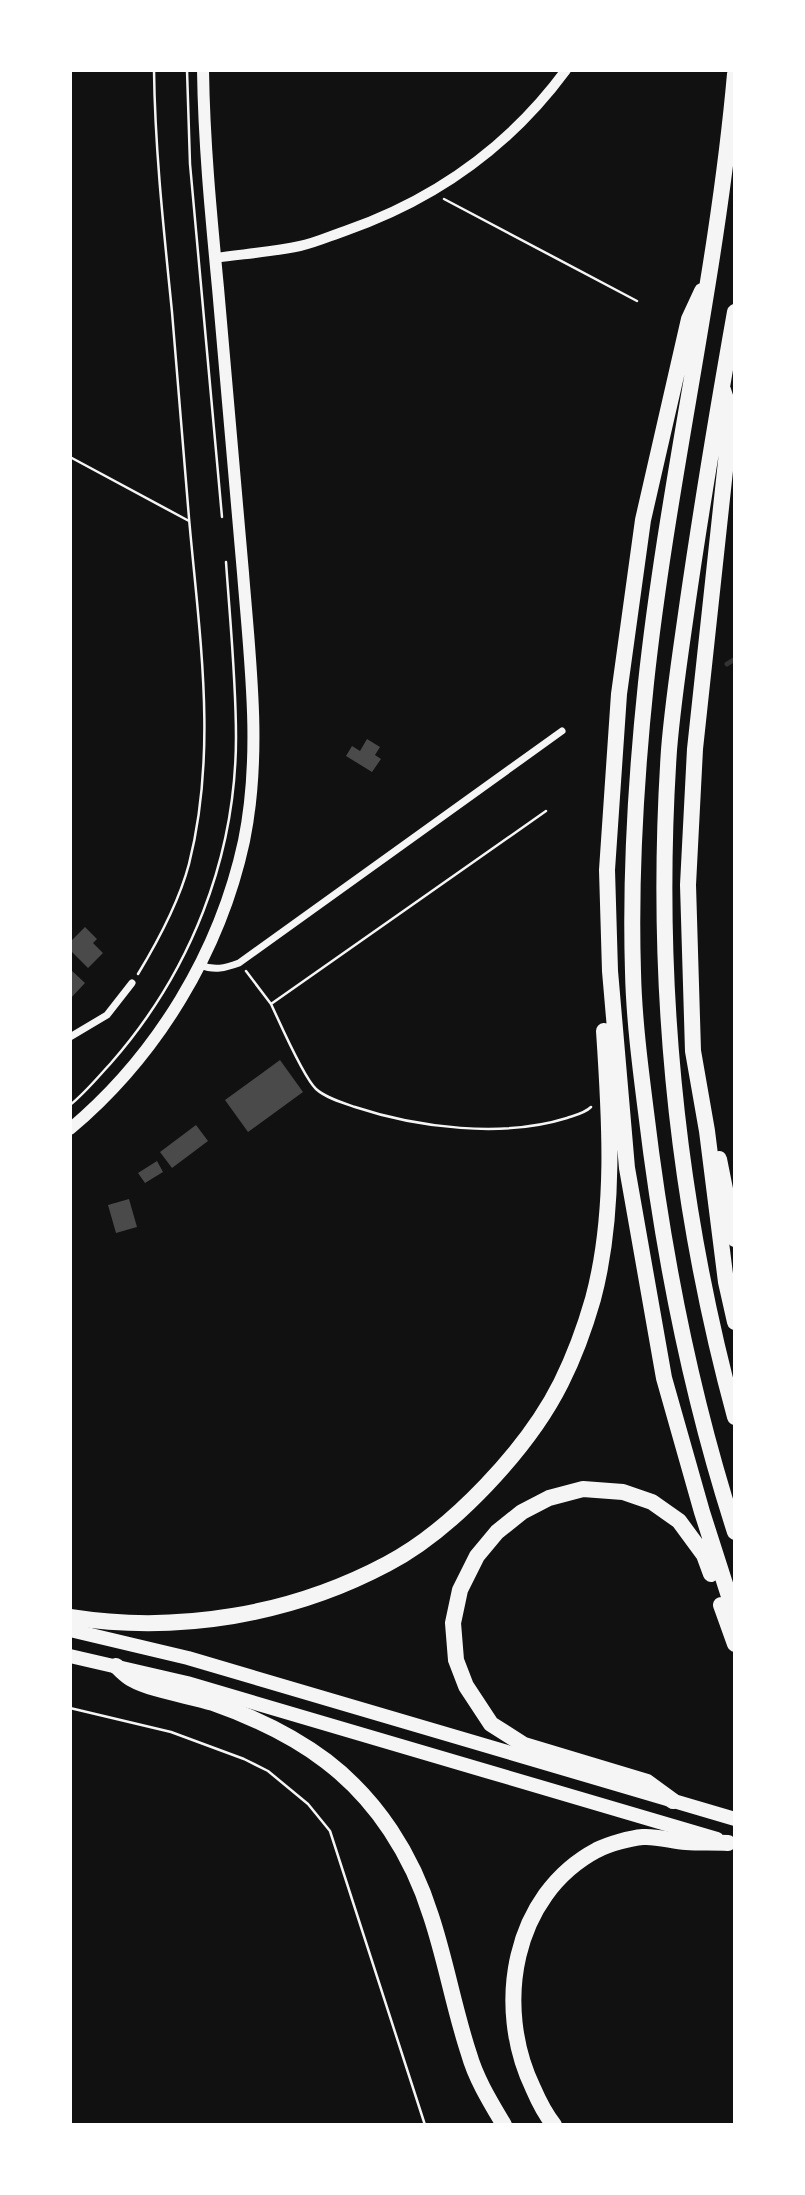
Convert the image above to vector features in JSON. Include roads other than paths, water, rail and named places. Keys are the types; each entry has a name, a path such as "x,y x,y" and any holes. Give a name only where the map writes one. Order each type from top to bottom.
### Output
{"highway":[{"path":"735,74 729,142 711,273 666,529 646,680 637,774 633,972 638,1045 653,1168 670,1274 689,1362 735,1532"},
{"path":"711,273 689,319 643,520 618,694 607,870 610,971 627,1168 664,1378 735,1615"},
{"path":"735,312 678,675 670,749 664,885 668,1029 682,1160 703,1290 735,1417"},
{"path":"722,388 731,415 695,749 688,885 694,1051 726,1282 735,1322"},
{"path":"70,1617 104,1622 191,1622 253,1612 324,1592 390,1563 457,1515 491,1481 541,1416 561,1383 592,1301 608,1213 608,1089 601,989 610,971"},
{"path":"707,1131 720,1164 735,1239"},
{"path":"673,1801 648,1782 524,1745 491,1724 466,1686 456,1660 453,1623 460,1590 477,1556 496,1532 522,1512 549,1498 583,1489 623,1492 652,1502 679,1521 704,1555 735,1644"},
{"path":"116,1666 133,1680 215,1704 294,1740 357,1787 386,1823 409,1861 431,1916 469,2057 504,2125"},
{"path":"554,2125 545,2115 526,2075 516,2045 513,2018 513,1982 519,1948 532,1916 550,1887 573,1866 599,1849 644,1837 732,1844"}],"main road":[{"path":"70,1129 94,1109 147,1049 200,965 229,893 244,841 251,790 254,738 248,636 206,163 203,70"},
{"path":"70,1630 188,1658 730,1817"},
{"path":"70,1656 187,1683 732,1844"}],"street":[{"path":"215,258 300,246 379,219 432,192 500,142 543,100 566,70"},
{"path":"200,965 211,969 239,963 562,730"},
{"path":"70,1037 107,1015 132,983"}],"waterway":[{"path":"727,664 735,659"}]}
